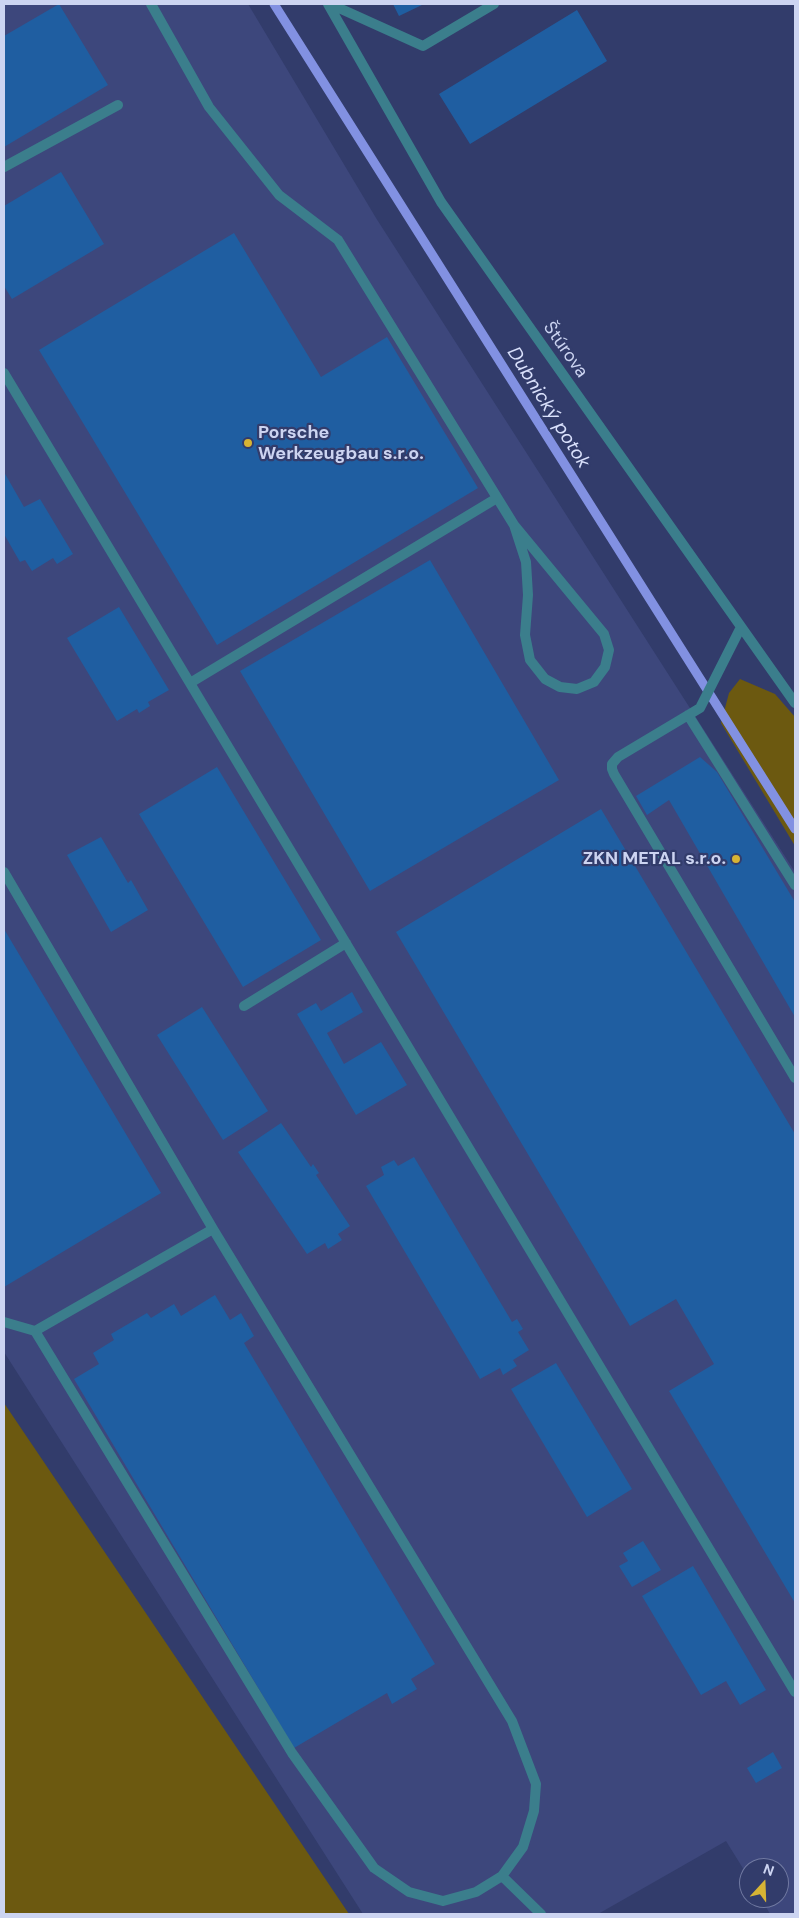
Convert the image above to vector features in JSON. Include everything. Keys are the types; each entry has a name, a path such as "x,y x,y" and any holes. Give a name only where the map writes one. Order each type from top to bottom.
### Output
{"lane":[{"path":"152,4 214,115 279,195 338,240 514,525 604,634 609,650 606,667 594,682 577,689 560,687 545,679 530,660 525,635 528,595 526,562 514,525"},
{"path":"329,4 423,46 494,4"},
{"name":"Štúrova","path":"329,4 441,202 795,703"},
{"path":"4,167 118,104"},
{"path":"4,373 795,1692"},
{"path":"190,683 498,498"},
{"path":"741,627 700,708 618,757 612,764 614,774 795,1078"},
{"path":"688,715 795,885"},
{"path":"4,872 213,1228 512,1721 536,1784 534,1811 523,1847 502,1876 476,1892 442,1901 409,1892 374,1868 292,1753 35,1331 4,1322"},
{"path":"244,1006 346,943"},
{"path":"35,1331 213,1228"},
{"path":"502,1876 541,1914"}],"shaded area":[{"path":"4,4 248,4 376,218 795,872 795,1914 770,1914 767,1908 789,1908 789,1858 739,1858 739,1862 726,1841 598,1914 363,1914 4,1352"},
{"path":"740,679 775,694 795,717 795,846 721,723 729,693"},
{"path":"4,1403 349,1914 4,1914"}],"building":[{"path":"59,4 108,85 4,147 4,36"},
{"path":"393,4 424,4 399,16"},
{"path":"577,10 607,61 470,144 439,94"},
{"path":"61,172 104,244 12,299 4,286 4,206"},
{"path":"234,233 321,377 387,337 478,488 217,645 39,350"},
{"path":"4,472 24,507 40,499 73,554 57,564 53,558 32,571 25,560 20,562 4,534"},
{"path":"430,560 559,780 370,891 240,671"},
{"path":"119,607 169,690 148,702 150,706 139,713 137,709 117,721 67,638"},
{"name":"ZKN METAL s.r.o.","path":"700,757 717,772 795,902 795,1017 669,800 647,815 636,796"},
{"path":"217,767 321,940 243,987 139,814"},
{"path":"601,809 795,1134 795,1603 669,1391 714,1364 676,1299 630,1326 396,932"},
{"path":"101,837 128,883 131,880 148,910 111,932 67,855"},
{"path":"4,929 161,1193 4,1287"},
{"path":"352,992 363,1012 327,1033 344,1064 381,1042 407,1085 356,1115 297,1014 316,1003 321,1011"},
{"path":"202,1007 268,1111 223,1140 157,1035"},
{"path":"281,1123 311,1167 313,1164 319,1173 316,1175 350,1226 338,1234 342,1240 328,1249 325,1243 307,1254 238,1152"},
{"path":"414,1157 512,1322 517,1319 523,1329 518,1332 529,1350 513,1360 517,1366 503,1375 500,1368 480,1379 366,1186 384,1175 381,1167 394,1160 398,1166"},
{"path":"215,1295 230,1320 241,1313 254,1336 244,1343 435,1664 411,1679 417,1689 392,1704 387,1693 294,1748 74,1379 99,1364 93,1353 114,1340 111,1334 147,1313 151,1318 174,1304 181,1316"},
{"path":"556,1363 632,1489 587,1517 511,1389"},
{"path":"643,1541 661,1570 632,1587 619,1566 628,1561 623,1553"},
{"path":"693,1566 766,1690 740,1705 726,1681 701,1695 642,1596"},
{"path":"773,1752 782,1768 756,1783 747,1768"}],"waterway":[{"name":"Dubnický potok","path":"274,4 795,829"}],"place":[{"name":"Porsche Werkzeugbau s.r.o.","path":"248,443"},
{"name":"ZKN METAL s.r.o.","path":"736,859"}]}
